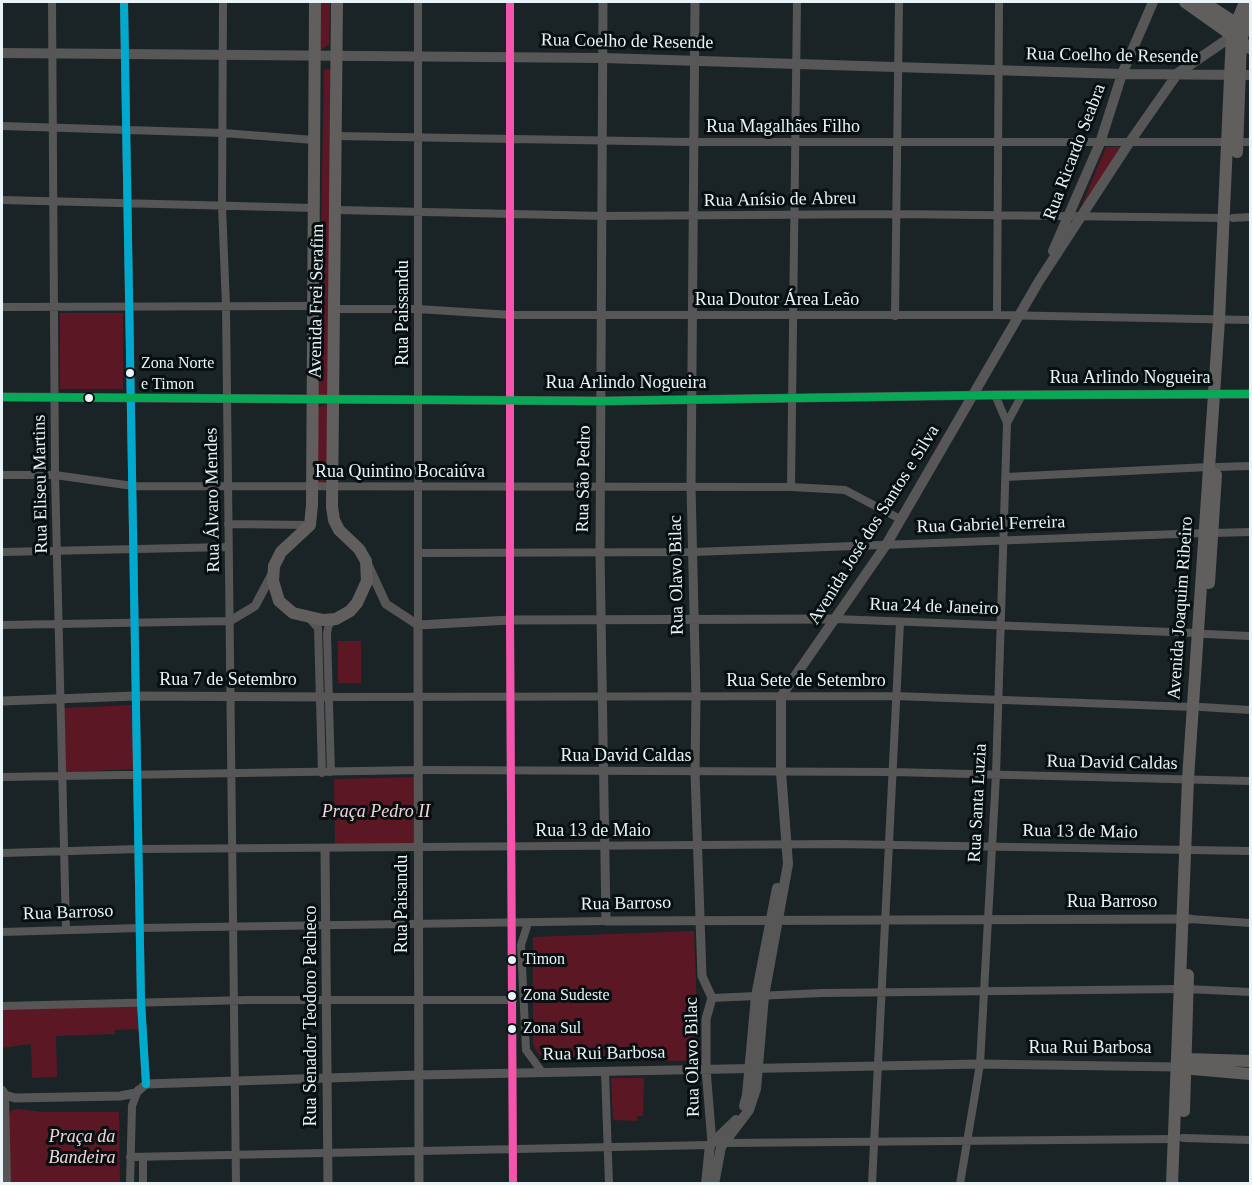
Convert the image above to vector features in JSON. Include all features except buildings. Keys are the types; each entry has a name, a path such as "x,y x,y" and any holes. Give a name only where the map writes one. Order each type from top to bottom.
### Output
{"main road":[{"name":"Avenida Frei Serafim","path":"310,525 315,2"},
{"name":"Avenida Frei Serafim","path":"337,2 332,488 334,520 339,530 359,549 366,561"},
{"name":"Rua Ricardo Seabra","path":"1039,281 1100,143 1122,74 1153,2"},
{"path":"1185,2 1244,33"},
{"path":"1203,2 1244,33"},
{"path":"1244,33 1245,2"},
{"path":"1244,33 1251,14"},
{"name":"Avenida José dos Santos e Silva","path":"781,698 886,545 1039,281 1083,217 1128,143 1178,73 1244,33"},
{"name":"Avenida Joaquim Ribeiro","path":"1179,1184 1179,1138 1184,1066 1183,989 1192,779 1229,218 1239,142 1244,33"},
{"name":"Rua Coelho de Resende","path":"2,53 603,58 1241,76"},
{"path":"310,525 306,531 289,543 274,566 273,580 279,601 293,613 310,619 336,619 350,611 364,591 367,581 366,561"},
{"path":"714,1184 718,1155 724,1143 749,1110 756,1089 754,1068 760,996 774,920 788,864 781,772 781,698"},
{"path":"1184,1066 1251,1060"},
{"path":"1184,1066 1251,1074"},
{"path":"706,1184 711,1144 736,1119 744,1105 754,1068"},
{"name":"Avenida Joaquim Ribeiro","path":"1172,1184 1179,1138"}],"street":[{"name":"Rua Eliseu Martins","path":"52,2 51,201 55,475 66,930"},
{"path":"124,2 141,1002 147,1080 136,1093 132,1106 130,1184"},
{"name":"Rua Álvaro Mendes","path":"223,2 222,206 226,306 236,1184"},
{"name":"Rua Paissandu","path":"418,2 418,624"},
{"path":"510,2 512,138 510,846 513,1184"},
{"name":"Rua São Pedro","path":"603,2 600,553 606,921"},
{"name":"Rua Olavo Bilac","path":"695,2 692,142 691,487 696,696 694,772 702,920 702,976 712,998 707,1010 706,1068 711,1144"},
{"path":"791,487 797,2"},
{"path":"895,316 899,2"},
{"path":"997,315 1000,143 997,70 999,2"},
{"path":"2,126 223,133 314,140"},
{"name":"Rua Magalhães Filho","path":"336,136 692,142 1239,142"},
{"path":"2,200 314,208"},
{"name":"Rua Anísio de Abreu","path":"336,210 603,216 895,214 999,217 1251,218"},
{"path":"2,307 53,305 313,306"},
{"name":"Rua Doutor Área Leão","path":"334,309 418,309 511,315 997,315 1251,320"},
{"name":"Rua Arlindo Nogueira","path":"2,397 130,396 602,401 1251,394"},
{"name":"Rua Santa Luzia","path":"960,1184 980,1064 982,991 996,775 1007,423 995,395"},
{"name":"Rua Santa Luzia","path":"1007,423 1023,395"},
{"path":"1006,477 1251,466"},
{"name":"Rua Quintino Bocaiúva","path":"2,475 55,475 133,486 791,487 845,490 900,519"},
{"path":"228,524 310,525"},
{"path":"289,543 292,535 290,525"},
{"name":"Rua Gabriel Ferreira","path":"419,553 693,552 1251,532"},
{"path":"2,552 228,547"},
{"path":"366,561 386,604 418,624"},
{"path":"2,625 230,621 255,606 266,589 274,566"},
{"path":"310,619 318,628 331,772"},
{"path":"324,697 328,658 327,628 336,619"},
{"name":"Rua 24 de Janeiro","path":"418,624 510,620 835,619 1251,636"},
{"path":"872,1184 876,1066 882,992 900,623"},
{"name":"Rua Paisandu","path":"418,624 419,1184"},
{"path":"319,658 328,658"},
{"name":"Rua Sete de Setembro","path":"418,695 602,694 781,698 896,696 1251,710"},
{"name":"Rua 7 de Setembro","path":"2,701 135,696 418,695"},
{"path":"322,773 326,734"},
{"path":"322,760 331,759"},
{"name":"Rua David Caldas","path":"2,777 419,770 892,772 1251,781"},
{"name":"Rua 13 de Maio","path":"2,853 139,849 698,845 991,846 1251,851"},
{"name":"Rua Senador Teodoro Pacheco","path":"325,849 328,1184"},
{"name":"Rua Barroso","path":"2,932 140,927 702,920 1186,919 1251,923"},
{"path":"528,923 521,945 526,1050 542,1072"},
{"path":"712,998 882,992 1183,989 1251,992"},
{"path":"2,1006 141,1002 513,1000"},
{"name":"Rua Rui Barbosa","path":"147,1080 235,1082 328,1077 980,1064 1184,1066"},
{"path":"605,1072 609,1184"},
{"path":"7,1184 3,1092 15,1098 120,1096 136,1093"},
{"path":"724,1143 968,1139 1251,1140"},
{"path":"130,1156 711,1144"},
{"path":"143,1157 143,1184"}],"green space":[{"path":"320,2 330,2 329,45 320,50"},
{"path":"324,69 332,70 328,396 318,395"},
{"path":"1106,147 1124,147 1079,212"},
{"path":"60,313 123,313 123,389 60,389"},
{"path":"329,405 329,478 321,484 318,483 318,408"},
{"path":"338,641 361,641 361,683 338,683"},
{"path":"132,705 134,769 66,772 64,708"},
{"name":"Praça Pedro II","path":"417,777 417,846 335,848 334,779"},
{"path":"694,931 699,1061 544,1060 538,1053 533,1045 533,937"},
{"path":"139,1003 142,1029 115,1030 115,1034 56,1036 57,1077 32,1078 31,1044 2,1048 2,1008"},
{"path":"611,1078 644,1078 643,1116 637,1116 637,1121 613,1120"},
{"name":"Praça da Bandeira","path":"16,1109 43,1112 119,1112 120,1183 10,1183 9,1116 11,1111"}],"transit line":[{"path":"124,2 141,1002 146,1084"},
{"path":"510,2 513,1184"},
{"path":"2,397 602,401 1250,394"}],"place":[{"name":"Zona Norte e Timon","path":"130,373"},
{"name":"Timon","path":"512,960"},
{"name":"Zona Sudeste","path":"512,996"},
{"name":"Zona Sul","path":"512,1029"}]}
